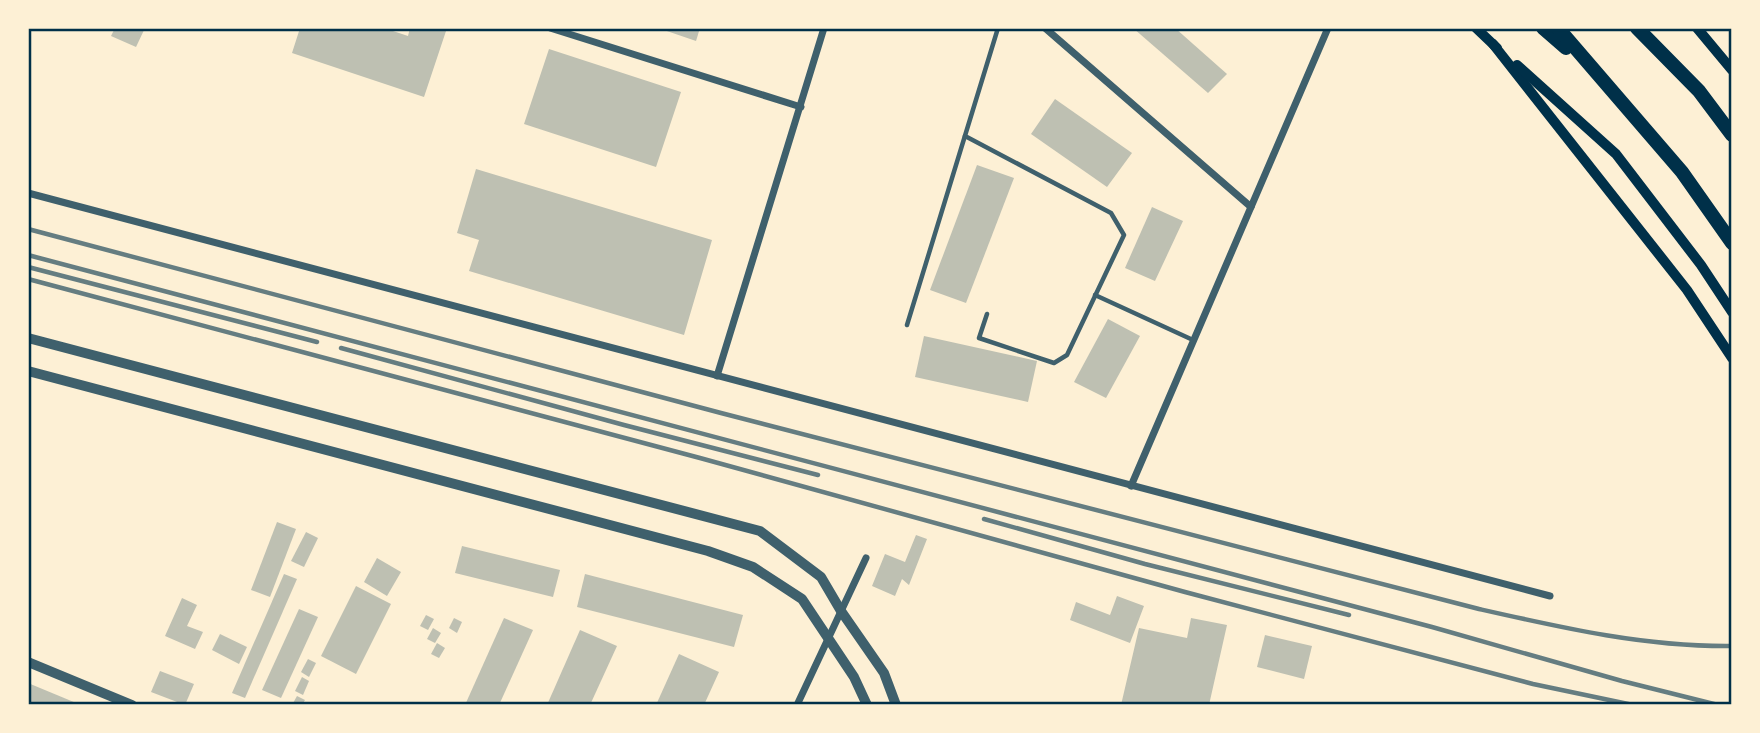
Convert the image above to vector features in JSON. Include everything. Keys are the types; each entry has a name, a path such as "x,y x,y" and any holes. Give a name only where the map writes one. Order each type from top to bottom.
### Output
{"highway":[{"path":"1543,28 1603,80"},
{"path":"1558,28 1682,172 1732,243"},
{"path":"1637,28 1699,91 1732,135"}],"main road":[{"path":"1476,28 1616,154 1701,265 1732,312"},
{"path":"1698,30 1732,59"},
{"path":"1698,30 1732,70"},
{"path":"1493,44 1687,290 1732,358"}],"street":[{"path":"550,28 801,107"},
{"path":"717,376 824,28"},
{"path":"1045,28 1251,207"},
{"path":"1131,486 1328,28"},
{"path":"28,193 1550,596"},
{"path":"28,338 760,531 821,578 884,673 896,705"},
{"path":"28,371 708,551 754,567 803,599 854,677 867,705"},
{"path":"797,705 866,558"},
{"path":"28,662 132,705"}],"lane":[{"path":"907,325 998,28"},
{"path":"965,136 1111,213 1124,235 1067,355 1054,363 979,338 986,314"},
{"path":"1096,295 1194,340"}],"building":[{"path":"115,28 145,28 136,47 111,36"},
{"path":"300,28 384,28 408,36 410,28 447,28 424,97 292,53"},
{"path":"658,28 700,28 696,41"},
{"path":"1133,28 1175,28 1227,74 1208,93"},
{"path":"549,49 681,92 656,167 524,124"},
{"path":"1055,99 1132,153 1107,187 1031,134"},
{"path":"977,165 1014,178 966,303 930,290"},
{"path":"476,169 712,240 684,335 469,271 479,240 457,233"},
{"path":"1152,207 1183,221 1155,281 1125,268"},
{"path":"1108,319 1140,336 1106,398 1074,382"},
{"path":"924,336 1037,361 1028,402 915,377"},
{"path":"277,522 296,529 270,597 251,590"},
{"path":"306,532 318,538 304,567 291,561"},
{"path":"916,535 927,539 909,585 902,579 895,596 872,586 885,554 905,562"},
{"path":"462,546 560,570 553,597 455,573"},
{"path":"377,558 401,572 387,596 364,582"},
{"path":"284,574 297,579 245,698 232,693"},
{"path":"585,574 743,615 734,647 577,607"},
{"path":"356,586 391,604 356,674 321,656"},
{"path":"1117,596 1144,606 1130,643 1070,620 1076,602 1110,615"},
{"path":"182,598 197,605 187,626 203,632 195,649 165,636"},
{"path":"299,609 318,617 281,698 262,690"},
{"path":"426,615 434,619 428,630 420,626"},
{"path":"454,618 462,622 457,633 449,628"},
{"path":"504,618 533,630 499,705 465,705"},
{"path":"1191,618 1227,625 1209,705 1121,705 1139,628 1187,638"},
{"path":"433,628 441,633 435,643 427,639"},
{"path":"580,630 617,646 590,705 547,705"},
{"path":"220,634 247,647 239,664 212,650"},
{"path":"1265,635 1312,646 1304,679 1257,667"},
{"path":"437,643 445,648 439,658 431,654"},
{"path":"679,654 719,672 704,705 656,705"},
{"path":"308,659 316,663 309,677 301,672"},
{"path":"160,671 194,684 185,705 151,692"},
{"path":"302,677 309,681 303,695 295,691"},
{"path":"28,683 81,705 28,705"},
{"path":"297,696 305,700 302,705 292,705"}],"railway":[{"path":"28,229 721,413 1479,609 1636,640 1732,646"},
{"path":"28,255 1718,705"},
{"path":"28,267 317,342"},
{"path":"28,279 700,458 1185,592 1533,684 1633,705"},
{"path":"341,348 818,475"},
{"path":"984,519 1145,564 1349,615"}]}
